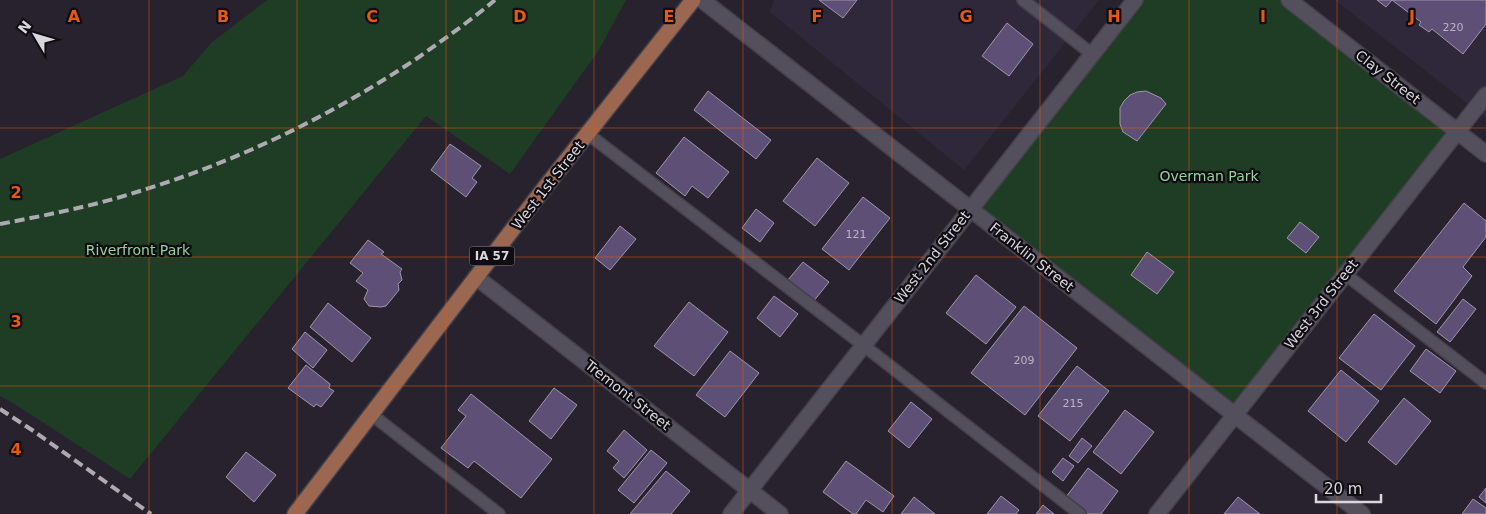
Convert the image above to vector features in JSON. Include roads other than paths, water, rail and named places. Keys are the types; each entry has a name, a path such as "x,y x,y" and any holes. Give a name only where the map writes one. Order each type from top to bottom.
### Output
{"main road":[{"name":"West 1st Street","path":"295,514 539,195 694,0"}],"street":[{"name":"Franklin Street","path":"702,0 1362,514"},
{"name":"West 2nd Street","path":"730,514 1135,0"},
{"name":"Clay Street","path":"1289,0 1486,154"},
{"name":"West 3rd Street","path":"1157,514 1486,95"},
{"name":"Tremont Street","path":"476,277 780,514"}],"lane":[{"path":"1023,0 1092,54"},
{"path":"588,134 1080,514"},
{"path":"1345,274 1486,383"},
{"path":"371,414 499,514"}],"railway":[{"path":"0,224 70,210 123,196 177,179 248,151 317,118 384,80 446,38 495,0"},
{"path":"0,409 151,514"}],"park label":[{"name":"Overman Park","path":"1209,176"},
{"name":"Riverfront Park","path":"138,250"}]}
